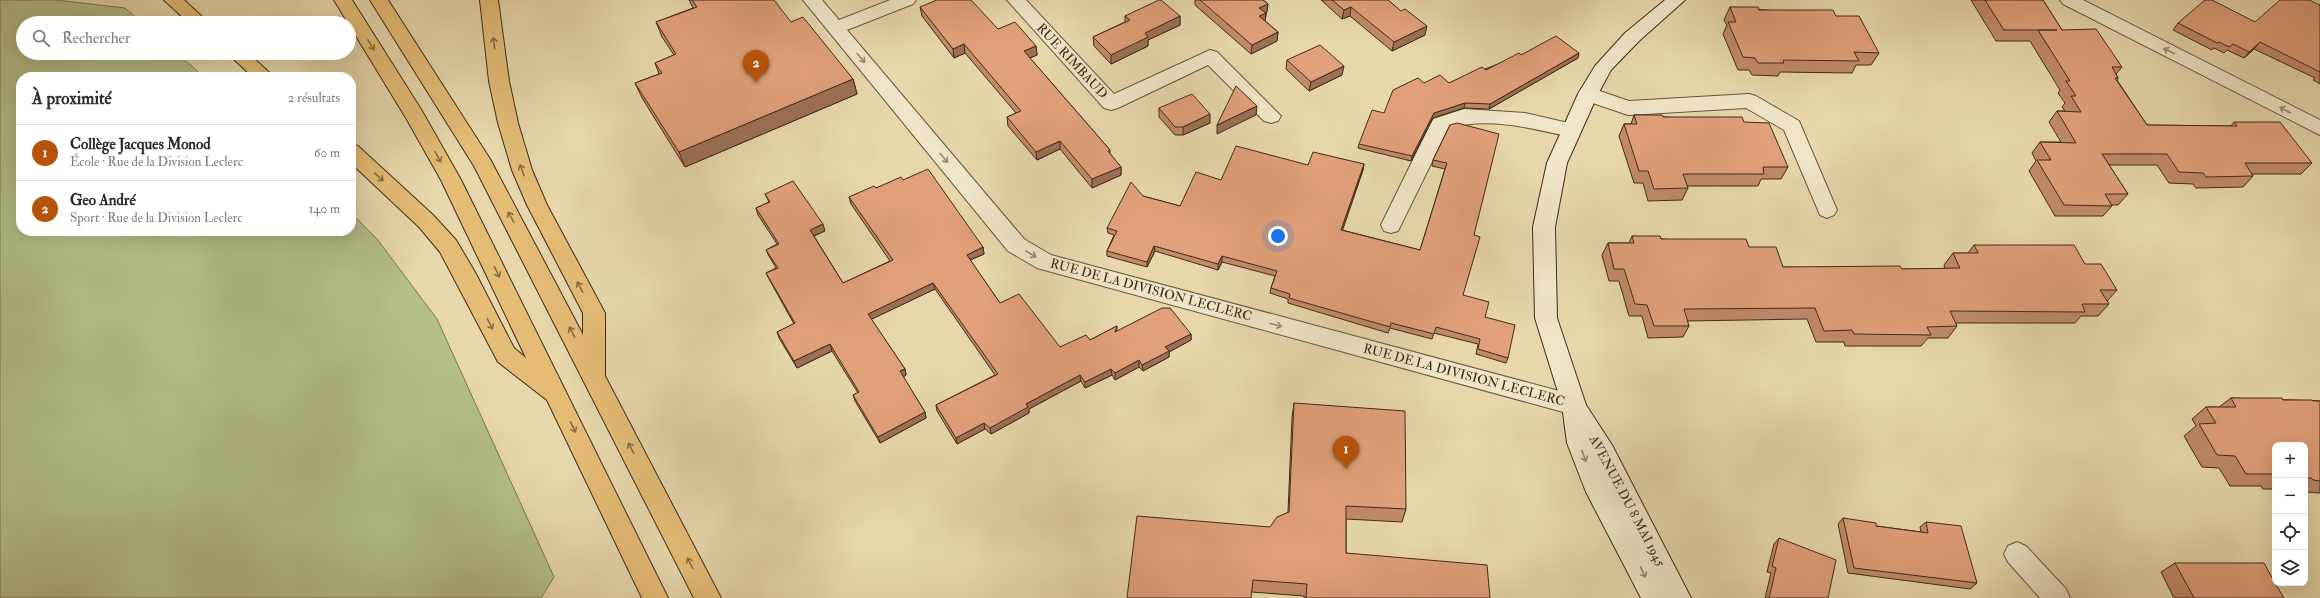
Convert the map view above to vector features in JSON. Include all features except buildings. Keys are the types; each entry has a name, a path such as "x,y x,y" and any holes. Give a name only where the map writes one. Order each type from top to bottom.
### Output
{"highway":[{"path":"173,0 192,16"},
{"path":"343,0 353,16"},
{"path":"380,0 483,164 708,598"},
{"path":"489,0 499,81 508,123 522,170 537,205 594,313 595,378"},
{"path":"356,21 415,116 451,180 656,598"},
{"path":"244,60 259,72"},
{"path":"356,156 426,221 448,246 468,280 506,355 558,396"}],"street":[{"name":"RUE DE LA DIVISION LECLERC","path":"812,0 1016,245 1046,262 1574,405"},
{"path":"836,28 907,0"},
{"name":"RUE RIMBAUD","path":"1016,0 1111,103 1210,56 1270,116"},
{"name":"AVENUE DU 8 MAI 1945","path":"1655,598 1595,484 1579,443 1574,405 1546,318 1544,227 1557,163 1570,130 1604,66 1627,42 1676,0"},
{"path":"2069,0 2320,128"},
{"path":"1588,94 1628,108 1749,101 1792,126 1828,210"},
{"path":"1390,225 1440,124 1464,116 1524,120 1570,130"},
{"name":"AVENUE DU 8 MAI 1945","path":"1574,405 1603,452 1678,598"},
{"path":"2018,554 2057,598"}],"green space":[{"path":"0,0 56,0 125,8 134,16 16,16 16,60 185,60 198,72 16,72 16,236 356,236 356,218 377,239 437,319 554,577 541,598 0,598"}],"place":[{"name":"Geo André","path":"756,83"},
{"name":"Collège Jacques Monod","path":"1346,469"}]}
